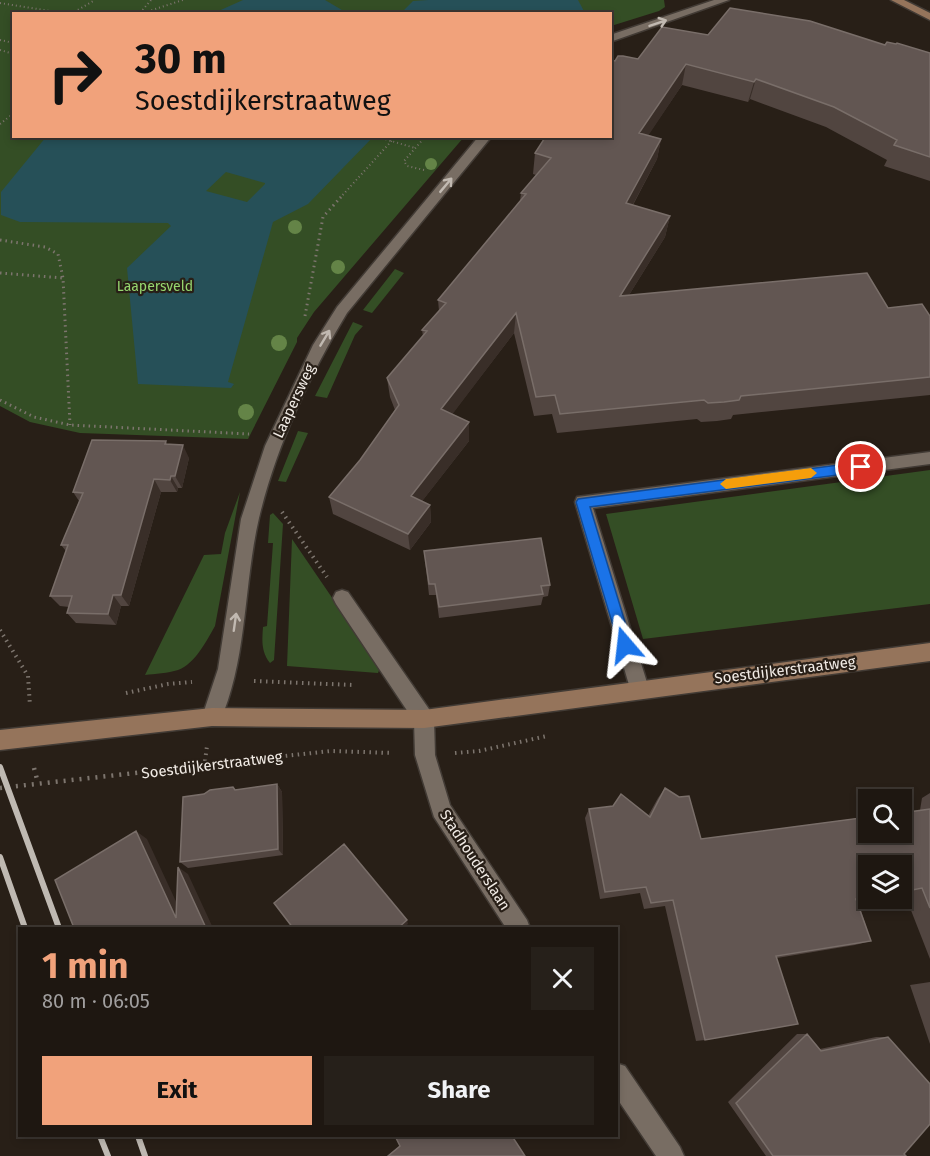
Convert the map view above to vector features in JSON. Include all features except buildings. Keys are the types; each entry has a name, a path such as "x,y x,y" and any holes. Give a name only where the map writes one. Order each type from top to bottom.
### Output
{"main road":[{"path":"896,0 930,17"},
{"name":"Soestdijkerstraatweg","path":"0,740 212,717 424,719 930,652"}],"street":[{"path":"693,0 706,7"},
{"path":"612,38 724,0"},
{"name":"Laapersweg","path":"212,717 225,679 250,519 261,481 273,446 320,345 342,310 484,138"},
{"path":"639,689 583,502 930,458"},
{"path":"342,598 424,719"},
{"name":"Stadhouderslaan","path":"424,719 425,755 441,810 518,927"},
{"path":"618,1078 671,1156"}],"path":[{"path":"74,12 95,0"},
{"path":"142,12 151,0"},
{"path":"146,12 183,0"},
{"path":"0,3 57,12"},
{"path":"380,138 414,148"},
{"path":"304,320 323,217 394,138"},
{"path":"424,138 404,161 407,166 426,171"},
{"path":"0,240 45,247 58,254 63,278 70,425"},
{"path":"0,273 63,278"},
{"path":"0,400 34,417 70,425 257,435"},
{"path":"261,481 342,598"},
{"path":"0,630 28,676 29,694"},
{"path":"225,679 404,687"},
{"name":"Soestdijkerstraatweg","path":"0,788 331,751 425,755"},
{"path":"461,752 479,751"}],"green space":[{"name":"Laapersveld","path":"0,0 664,0 665,7 659,11 612,26 612,12 12,12 12,138 463,138 314,312 297,338 248,439 80,433 30,422 0,406"},
{"path":"395,269 404,273 372,313 363,310"},
{"path":"353,322 363,326 355,335 327,398 315,396"},
{"path":"298,431 308,433 286,482 278,481"},
{"path":"930,470 930,604 643,639 606,514"},
{"path":"240,492 215,626 190,663 178,670 145,675 204,555 221,554 225,533"},
{"path":"273,513 283,524 274,660 270,663 264,650 262,637 263,627 267,626 273,543 268,543 270,515"},
{"path":"292,539 380,668 378,673 287,666"}],"water":[{"path":"243,0 325,0 345,12 216,12"},
{"path":"578,0 584,12 402,12 413,1"},
{"path":"45,138 372,138 308,204 273,222 228,382 234,384 231,388 138,384 127,268 171,226 168,223 20,222 1,215 1,192","holes":["226,172 265,184 247,202 206,191"]}],"railway":[{"path":"0,767 59,927"},
{"path":"0,857 25,927"},
{"path":"100,1137 108,1156"},
{"path":"138,1137 145,1156"}],"slow traffic":[{"path":"726,484 811,473"}],"route":[{"path":"625,645 583,502 861,467"}]}
